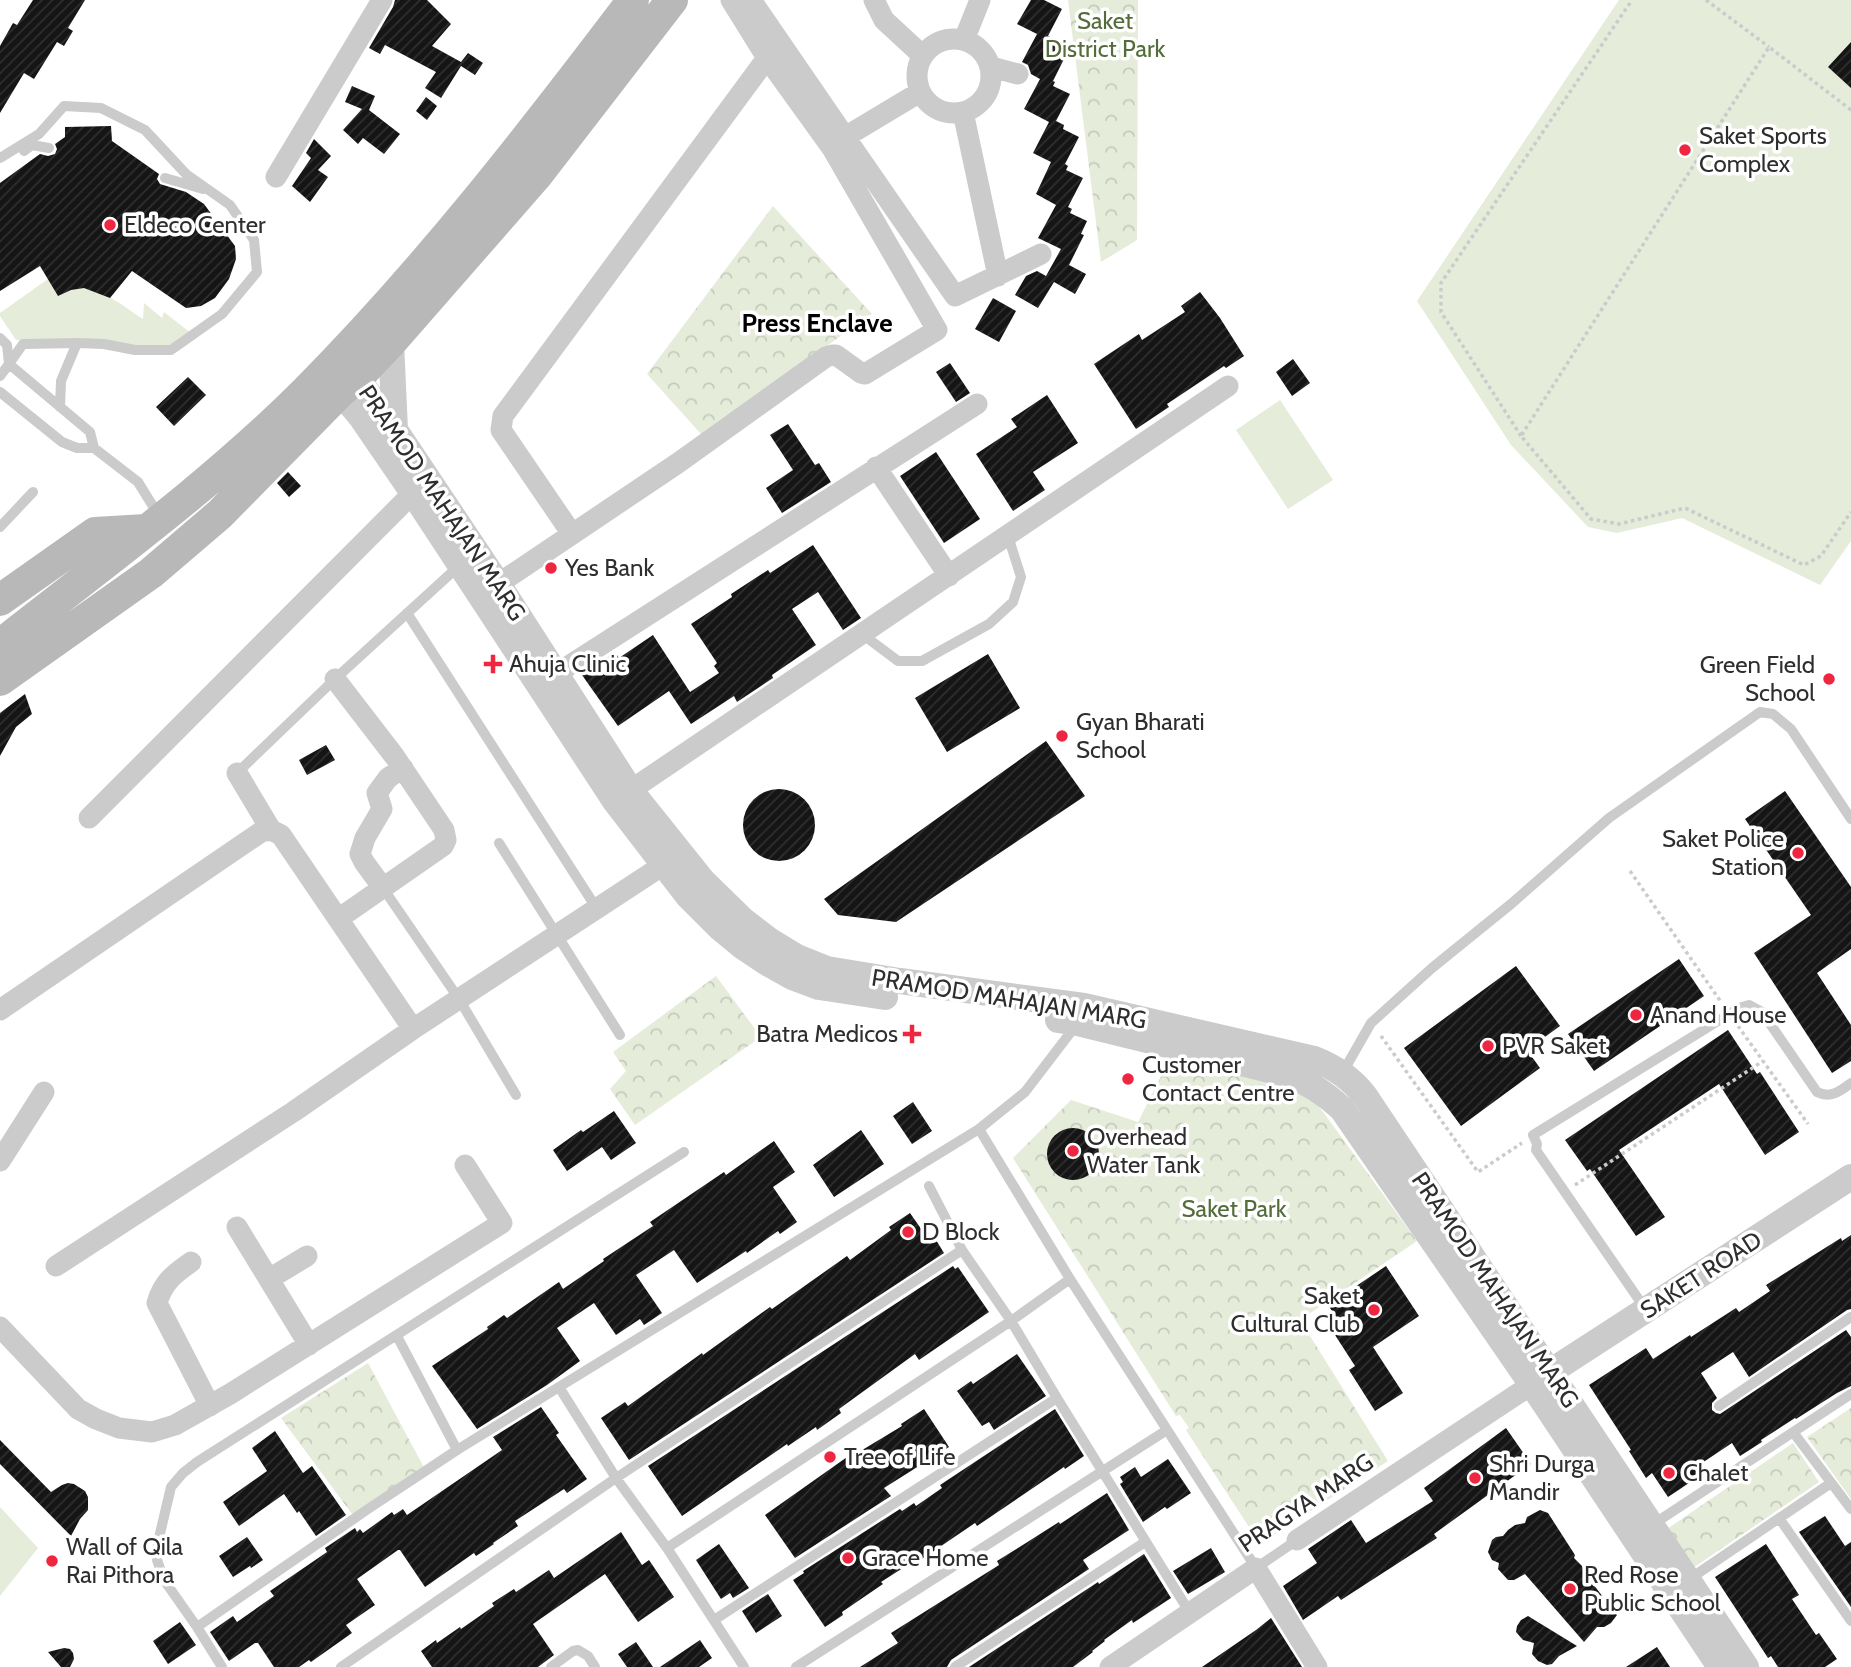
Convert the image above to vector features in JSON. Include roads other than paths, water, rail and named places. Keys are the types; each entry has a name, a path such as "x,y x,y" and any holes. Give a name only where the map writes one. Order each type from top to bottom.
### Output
{"main road":[{"path":"0,680 151,573 220,514 339,375 633,0"},
{"path":"0,645 215,475 305,392 339,375 391,342 537,175 672,0"},
{"path":"0,600 95,533 154,524"}],"street":[{"path":"276,177 382,0"},
{"path":"498,584 678,463 826,357 836,355 865,374 937,330 832,148 767,58 731,0"},
{"path":"751,0 955,296 1041,254"},
{"path":"874,0 884,20 923,56"},
{"path":"964,40 980,0"},
{"path":"954,38 977,46 986,55 991,67 989,91 982,102 963,112 948,113 927,102 920,92 917,80 918,67 923,56 931,47 954,38"},
{"path":"572,534 502,430 503,416 767,58"},
{"path":"991,67 1018,74"},
{"path":"845,137 920,92"},
{"path":"963,112 998,276"},
{"path":"391,342 395,430"},
{"name":"PRAMOD MAHAJAN MARG","path":"339,375 395,430 498,584 556,674 650,849 673,859 696,888 720,928 743,947 775,968 819,987 1081,1014 1304,1056 1342,1073 1358,1087 1541,1378 1642,1531 1720,1667"},
{"name":"PRAMOD MAHAJAN MARG","path":"339,375 361,417 460,565 623,796"},
{"path":"623,796 1228,386"},
{"path":"556,674 977,404"},
{"path":"876,467 949,576"},
{"path":"89,818 413,493"},
{"path":"335,679 403,768 444,830 446,840 443,846 338,919"},
{"path":"383,888 360,854 365,838 382,809 377,793 388,778 403,768"},
{"path":"237,773 271,830 281,835 413,1029"},
{"path":"0,1010 250,839 261,832 271,830"},
{"path":"57,1266 673,859"},
{"name":"PRAMOD MAHAJAN MARG","path":"1081,1014 1286,1074 1302,1080 1330,1098 1352,1123 1541,1378"},
{"path":"0,1161 44,1092"},
{"path":"0,1327 78,1409 119,1428 152,1432 175,1425 309,1345 502,1223 465,1164"},
{"name":"SAKET ROAD","path":"1541,1378 1851,1177"},
{"path":"237,1227 309,1345"},
{"path":"269,1279 307,1256"},
{"path":"191,1262 172,1275 157,1303 210,1406"},
{"name":"PRAGYA MARG","path":"1297,1540 1541,1378"},
{"name":"PRAMOD MAHAJAN MARG","path":"1642,1531 1688,1580 1746,1667"},
{"path":"1256,1568 1317,1667"},
{"name":"PRAGYA MARG","path":"1110,1667 1256,1568"}],"lane":[{"path":"0,161 39,134 64,106 101,108 145,130 186,174 230,205 254,240 257,272 222,314 171,350 135,351 104,344 23,344 0,376"},
{"path":"0,161 15,157 32,145 49,148"},
{"path":"165,178 210,191"},
{"path":"0,338 7,345 9,364 90,432 93,448"},
{"path":"60,407 61,381 77,343"},
{"path":"0,392 62,442 77,448 93,448 138,482 154,524"},
{"path":"0,527 33,492"},
{"path":"862,634 898,662 922,661 989,624 1013,602 1021,577 1008,536"},
{"path":"237,773 460,565"},
{"path":"407,613 597,909"},
{"path":"1342,1073 1371,1023 1432,968 1511,904 1609,818 1759,712 1773,714 1791,729 1851,819"},
{"path":"499,843 620,1035"},
{"path":"383,888 459,999 516,1095"},
{"path":"1646,1310 1536,1150 1537,1144 1533,1135 1729,1014 1749,1005 1762,1012 1817,1092 1834,1095 1851,1083"},
{"path":"197,1627 368,1508 457,1450 979,1129 1024,1092 1081,1014"},
{"path":"979,1129 1070,1279 1256,1568"},
{"path":"222,1667 164,1580 157,1560 158,1542 171,1487 183,1473 684,1153"},
{"path":"929,1186 962,1250 1011,1321 1190,1613"},
{"path":"341,1667 616,1478 962,1250"},
{"path":"667,1548 1011,1321 1070,1279"},
{"path":"1719,1406 1851,1317"},
{"path":"397,1336 457,1450"},
{"path":"559,1387 616,1478 667,1548 744,1667"},
{"path":"1642,1531 1851,1394"},
{"path":"714,1620 1056,1398"},
{"path":"796,1667 1167,1430"},
{"path":"1793,1432 1851,1509"},
{"path":"1688,1580 1831,1483"},
{"path":"1779,1518 1851,1621"},
{"name":"PRAGYA MARG","path":"1256,1568 1297,1540"},
{"path":"954,1667 1145,1542"},
{"path":"551,1667 578,1650 588,1656 595,1667"}],"place":[{"name":"Saket Sports Complex","path":"1685,150"},
{"name":"Eldeco Center","path":"110,225"},
{"name":"Yes Bank","path":"551,568"},
{"name":"Ahuja Clinic","path":"493,664"},
{"name":"Green Field School","path":"1829,679"},
{"name":"Gyan Bharati School","path":"1062,736"},
{"name":"Saket Police Station","path":"1798,853"},
{"name":"Anand House","path":"1636,1015"},
{"name":"Batra Medicos","path":"912,1034"},
{"name":"PVR Saket","path":"1488,1046"},
{"name":"Customer Contact Centre","path":"1128,1079"},
{"name":"Overhead Water Tank","path":"1073,1151"},
{"name":"D Block","path":"908,1232"},
{"name":"Saket Cultural Club","path":"1374,1310"},
{"name":"Tree of Life","path":"830,1457"},
{"name":"Chalet","path":"1669,1473"},
{"name":"Shri Durga Mandir","path":"1475,1478"},
{"name":"Grace Home","path":"848,1558"},
{"name":"Wall of Qila Rai Pithora","path":"52,1561"},
{"name":"Red Rose Public School","path":"1570,1589"}],"district":[{"name":"Press Enclave","path":"817,323"}],"park label":[{"name":"Saket District Park","path":"1105,35"},
{"name":"Saket Park","path":"1234,1209"}]}
